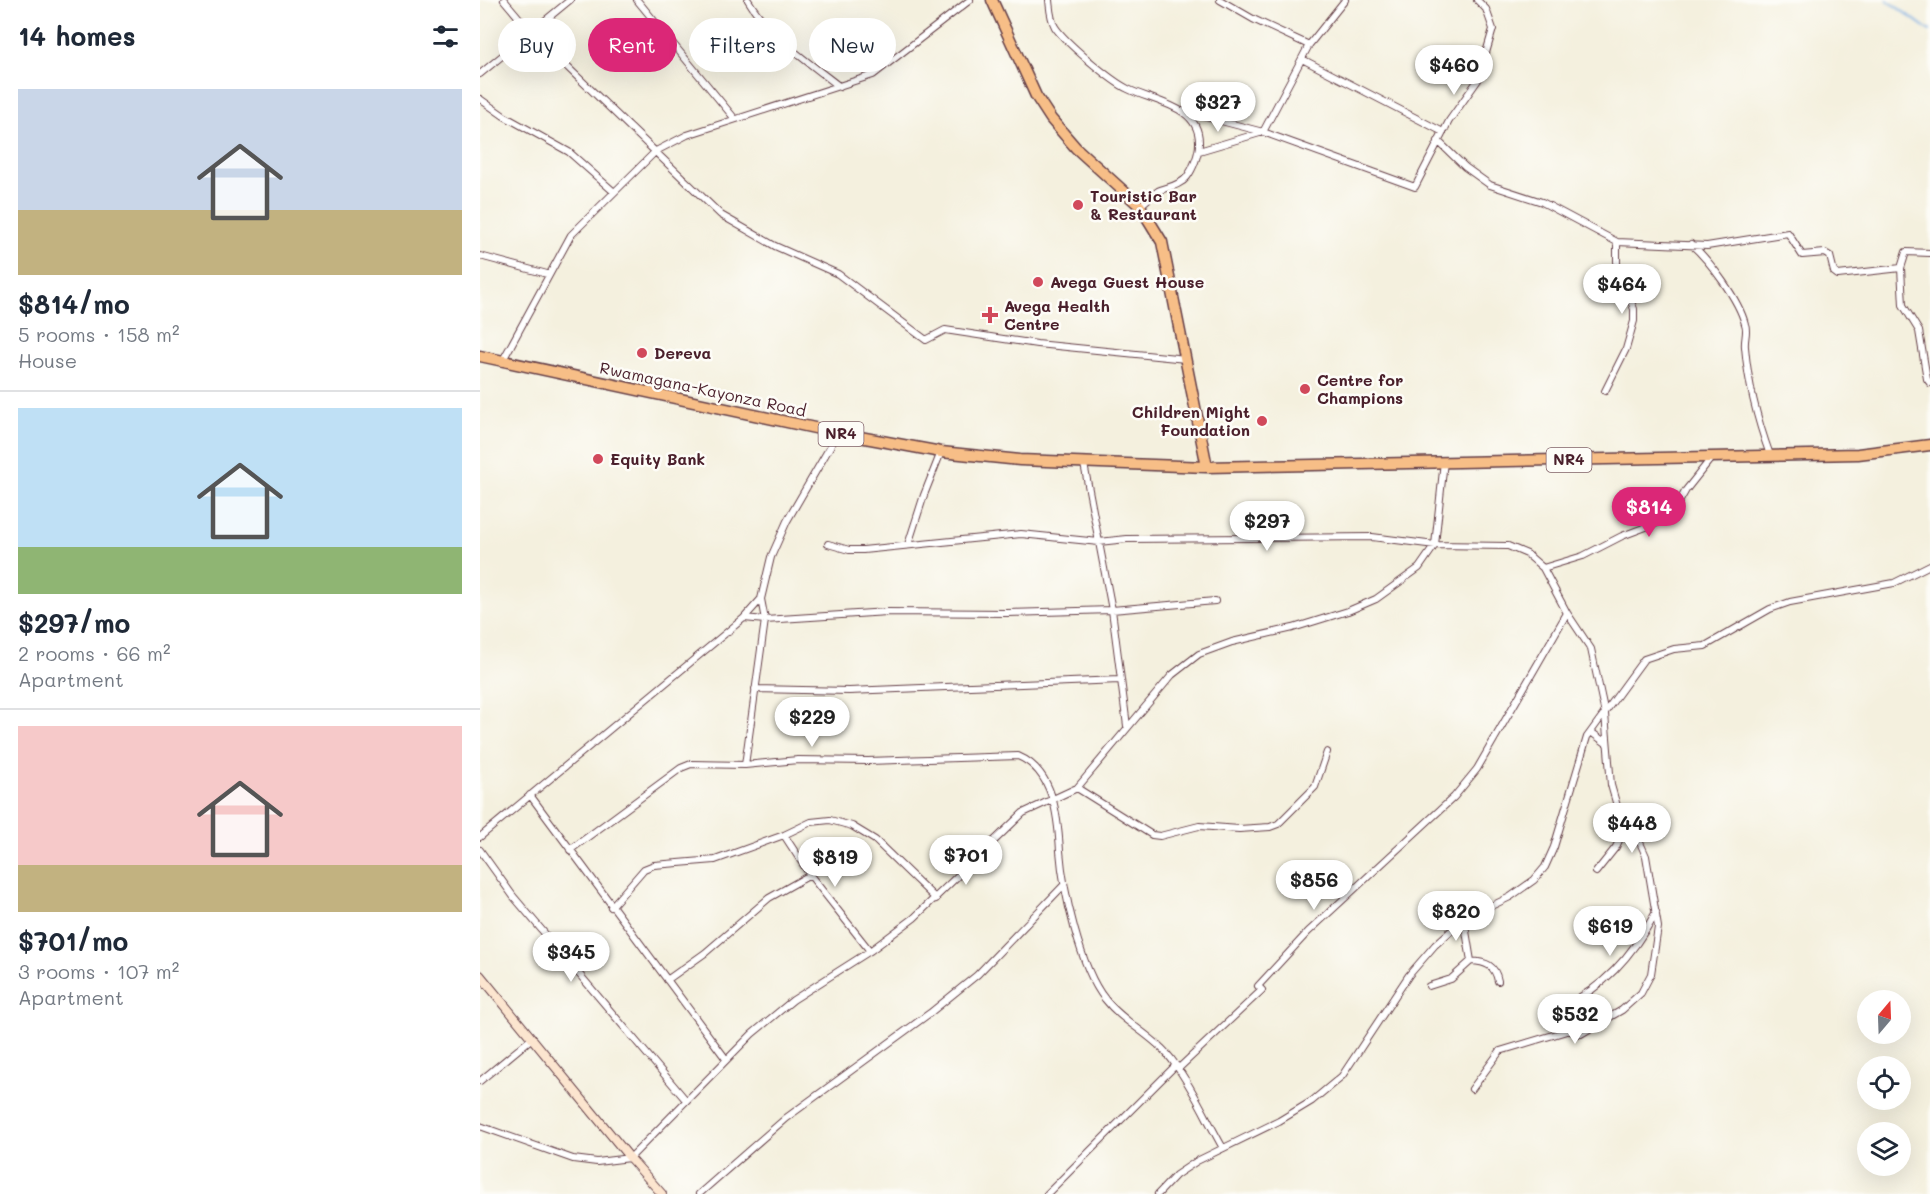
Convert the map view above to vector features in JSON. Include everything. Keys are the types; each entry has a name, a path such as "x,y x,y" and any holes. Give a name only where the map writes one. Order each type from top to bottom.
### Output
{"highway":[{"path":"992,0 1036,96 1051,119 1076,148 1140,206 1162,242 1208,467"},
{"name":"Rwamagana-Kayonza Road","path":"480,356 838,434 941,452 1084,464 1208,467"},
{"name":"NR4","path":"1208,467 1714,455 1858,454 1927,448"}],"street":[{"path":"504,0 519,18"},
{"path":"548,18 570,0"},
{"path":"637,0 735,119"},
{"path":"748,0 769,30 840,87"},
{"path":"503,360 547,274 571,235 613,191 656,152 687,135 873,75 893,62 970,0"},
{"path":"1049,0 1051,18 1055,27 1116,82 1179,110 1263,132 1411,188 1417,184 1443,132 1478,80 1493,29 1486,9 1477,0"},
{"path":"1220,0 1253,19 1309,45"},
{"path":"1199,151 1263,132 1309,45 1345,0"},
{"path":"480,74 498,59"},
{"path":"1302,59 1443,132"},
{"path":"573,72 721,215 775,246 838,274 926,340 945,330 1037,344 1187,359"},
{"path":"480,99 504,116 569,152 613,191"},
{"path":"1140,206 1157,192 1182,182 1187,177 1199,151 1199,138 1195,126 1179,110"},
{"path":"1438,141 1464,167 1490,185 1542,202 1617,242 1707,246 1788,233 1802,255 1825,253 1830,256 1834,272 1838,275 1901,268"},
{"path":"1605,391 1626,349 1634,321 1634,309 1617,267 1617,242"},
{"path":"1691,244 1700,252 1739,307 1747,327 1744,345 1762,433 1770,455"},
{"path":"1930,253 1906,252 1901,268 1903,305 1919,331 1927,379 1930,383"},
{"path":"480,256 547,274"},
{"path":"745,765 765,620 761,599 771,557 787,521 838,434"},
{"path":"908,545 941,452"},
{"path":"1543,568 1583,556 1622,536 1670,518 1686,490 1714,455"},
{"path":"480,1126 573,1159 597,1162 630,1158 726,1059 793,1000 870,951 936,899 1023,813 1077,788 1126,726 1172,675 1199,654 1232,642 1337,614 1376,599 1419,568 1435,545 1444,461"},
{"path":"1084,464 1112,610 1126,726"},
{"path":"828,544 856,550 1021,534 1099,543 1126,539 1372,537 1435,545 1516,547 1543,568 1567,613 1591,649 1605,714 1611,785 1617,806 1638,838 1646,856 1657,912 1656,954 1651,974 1641,993 1622,1010 1581,1034 1570,1030 1500,1051 1472,1089"},
{"path":"1158,1194 1176,1175 1287,1116 1312,1101 1342,1076 1409,975 1435,945 1464,920 1510,897 1534,880 1545,867 1560,827 1582,747 1644,659 1655,654 1705,646 1770,609 1790,602 1894,583 1930,565"},
{"path":"480,837 744,618 761,599"},
{"path":"744,618 765,620 887,612 1007,613 1112,610 1215,601"},
{"path":"1176,1065 1179,1068 1262,990 1258,986 1308,932 1454,797 1477,769 1567,613"},
{"path":"755,689 849,691 1119,680"},
{"path":"1591,732 1606,743"},
{"path":"1077,788 1152,835 1160,836 1199,826 1239,829 1270,827 1284,819 1315,787 1327,752"},
{"path":"570,850 681,768 691,764 745,765 798,760 868,761 1018,756 1029,761 1054,800 1063,886 1092,975 1104,999 1156,1041 1176,1065 1223,1148"},
{"path":"530,795 726,1059"},
{"path":"611,907 644,869 654,865 715,860 784,835 811,822 830,820 852,826 875,840 936,899"},
{"path":"1596,872 1616,847 1627,823"},
{"path":"784,835 810,875 870,951"},
{"path":"480,850 513,896 685,1099"},
{"path":"667,980 705,953 769,898 810,875"},
{"path":"699,1194 786,1118 930,1013 977,975 1063,886"},
{"path":"1565,1005 1585,996 1624,961 1657,912"},
{"path":"1464,920 1471,961"},
{"path":"1471,961 1489,964 1496,971 1498,981"},
{"path":"1429,986 1451,979 1471,961"},
{"path":"480,975 662,1194"},
{"path":"480,1081 531,1039"},
{"path":"1047,1194 1176,1065"}],"waterway":[{"path":"1887,0 1930,31"}],"place":[{"name":"Touristic Bar & Restaurant","path":"1078,205"},
{"name":"Avega Guest House","path":"1038,282"},
{"name":"Avega Health Centre","path":"990,315"},
{"name":"Dereva","path":"642,353"},
{"name":"Centre for Champions","path":"1305,389"},
{"name":"Children Might Foundation","path":"1262,421"},
{"name":"Equity Bank","path":"598,459"}]}
